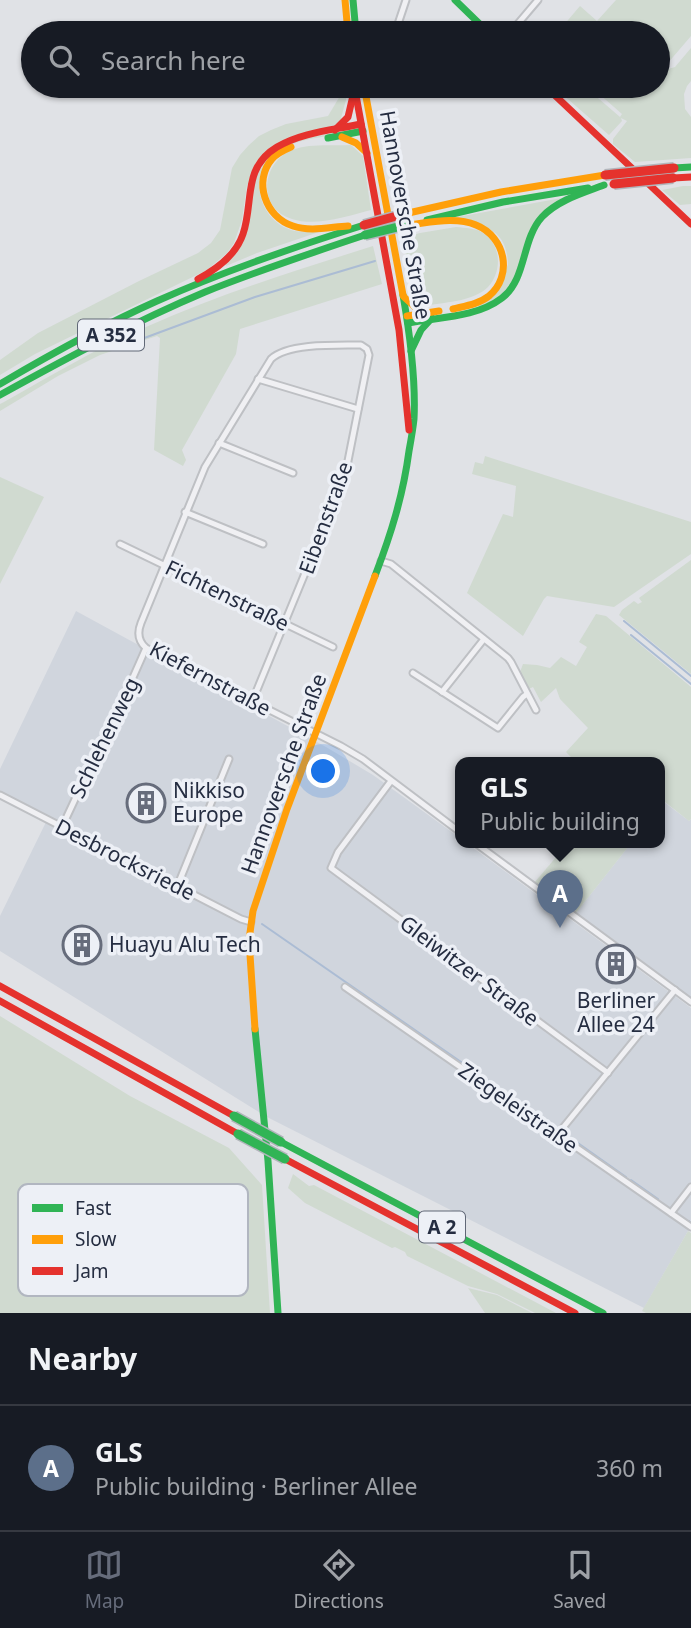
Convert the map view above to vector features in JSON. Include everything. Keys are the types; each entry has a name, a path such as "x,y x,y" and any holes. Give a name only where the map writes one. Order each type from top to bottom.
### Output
{"main road":[{"path":"345,0 347,21"},
{"path":"353,0 355,21"},
{"path":"455,0 477,21"},
{"path":"335,134 348,117 354,98"},
{"name":"Hannoversche Straße","path":"360,98 404,297 403,321 411,434"},
{"path":"558,98 691,224"},
{"path":"364,230 292,226 278,218 269,208 262,185 266,167 273,158 291,147 365,127"},
{"name":"Hannoversche Straße","path":"278,1313 268,1161 250,972 251,922 284,820 381,561 400,502 414,412 411,351 367,153 365,127"},
{"path":"157,302 165,293 196,280 220,265 237,246 243,233 254,173 268,153 288,142 335,134 353,141 367,153"},
{"name":"A 352","path":"0,395 118,332 181,302 404,214 501,192 674,173 691,167"},
{"name":"A 352","path":"674,173 691,177"},
{"path":"404,297 428,315 467,312 489,306 514,286 533,228 541,218 554,206 608,181"},
{"name":"A 352","path":"0,384 40,360 157,302 277,253 364,230 406,225 491,204 608,181"},
{"path":"403,321 484,299 492,294 500,282 504,267 499,243 484,228 474,223 456,221 406,225"},
{"path":"411,351 428,315"},
{"name":"A 2","path":"0,986 281,1142 603,1313"},
{"name":"A 2","path":"0,1001 285,1159 575,1313"}],"street":[{"path":"398,21 406,0"},
{"path":"520,21 538,0"},
{"name":"Eibenstraße","path":"252,702 345,476 369,355 367,349 361,345 308,347 279,354 271,359 258,379"},
{"path":"258,379 358,409"},
{"name":"Kiefernstraße","path":"258,379 205,467 139,629 140,640 146,648 363,759 455,828"},
{"path":"219,443 293,473"},
{"path":"185,512 263,544"},
{"name":"Fichtenstraße","path":"120,544 333,647"},
{"path":"381,561 391,564 511,662 536,710"},
{"path":"442,692 484,639"},
{"name":"Schlehenweg","path":"62,827 120,709 146,648"},
{"path":"413,673 498,728 527,694"},
{"path":"177,887 229,759"},
{"name":"Gleiwitzer Straße","path":"391,780 338,852 331,868 608,1073"},
{"name":"Desbrocksriede","path":"0,795 177,887 251,922"},
{"path":"482,848 691,1002"},
{"name":"Ziegeleistraße","path":"345,987 691,1227"},
{"path":"557,1135 675,990"},
{"path":"671,1213 691,1187"}],"shaded area":[{"path":"616,0 691,0 691,36 670,60 670,21 597,21"},
{"path":"580,6 597,21 567,21"},
{"path":"691,48 691,81 684,94 685,109 691,117 691,158 635,162 613,144 613,139 627,121 621,118 622,121 609,135 567,98 598,98 620,117 622,114 604,98 670,98 670,68 675,67"},
{"path":"339,98 346,98 341,118 343,120 338,125 286,140 247,185 242,220 234,243 227,253 207,270 35,354 0,375 0,360 38,333 198,253 211,243 220,230 232,168 249,145 259,136 286,124 328,116"},
{"path":"345,131 280,150 265,165 261,176 261,198 265,208 280,225 301,232 319,232 226,266 244,237 253,185 261,164 270,155 289,144"},
{"path":"351,145 363,156 371,210 332,220 311,222 292,219 273,205 268,196 267,185 274,165 282,156 306,146"},
{"path":"691,186 691,204 680,205 662,190"},
{"path":"562,198 544,211 508,290 485,305 471,308 485,298 508,265 507,253 504,244 493,231 457,217"},
{"path":"456,227 477,230 489,238 497,251 496,274 482,292 460,300 430,305 415,295 402,238"},
{"path":"373,246 382,284 240,329 236,354 182,450 186,460 183,466 154,450 160,338 157,336 100,355 58,376 0,411 0,404 92,353 146,327 230,293"},
{"path":"485,456 691,522 691,554 614,607 547,596 523,636 467,593 503,514 513,517 516,486 472,474 475,462 483,464"},
{"path":"0,477 44,497 0,584"},
{"path":"691,560 691,674 619,615 634,601 638,604 642,602 639,598"},
{"path":"76,611 373,775 455,834 455,848 473,848 691,1008 691,1220 688,1223 688,1231 644,1308 267,1117 0,951 0,916 48,818 0,791 0,769"},
{"path":"596,614 606,616 691,687 689,821 665,802 665,757 571,757 566,752 588,728 560,699 556,688 541,702 533,687 529,689 520,672 523,664 550,668 561,657 576,666 587,647 579,642"},
{"path":"665,803 689,821 691,819 691,998 576,913 627,848 665,848"},
{"path":"564,848 627,848 576,913 534,883"},
{"path":"0,1016 130,1096 229,1148 262,1185 270,1313 0,1313"},
{"path":"293,1174 309,1186 314,1185 556,1313 535,1313 497,1294 468,1286 305,1203 288,1188"},
{"path":"688,1231 691,1233 691,1313 642,1311"},
{"path":"468,1288 497,1295 532,1313 485,1313"}],"waterway":[{"path":"405,256 411,279"},
{"path":"120,347 255,297 375,261"},
{"path":"624,621 691,676"},
{"path":"631,635 691,684"},
{"path":"262,924 546,1121"},
{"path":"575,1141 626,1177"},
{"path":"631,1180 658,1199"}],"traffic: fast":[{"path":"353,0 355,21"},
{"path":"455,0 477,21"},
{"path":"328,138 363,131"},
{"path":"674,168 691,167"},
{"path":"408,323 481,310 502,298 516,281 530,237 542,217 563,202 604,185"},
{"path":"427,220 503,202 588,188"},
{"path":"0,384 77,340 157,301 259,260 364,225"},
{"path":"365,235 406,225"},
{"path":"0,395 101,341 205,292 365,235"},
{"path":"375,576 400,499 414,419 412,357 403,295"},
{"path":"411,351 421,330 432,318"},
{"path":"255,1029 268,1161 278,1313"},
{"path":"234,1116 281,1142"},
{"path":"238,1134 285,1159"},
{"path":"281,1142 603,1313"}],"traffic: slow":[{"path":"345,0 347,21"},
{"path":"366,98 403,295"},
{"path":"342,137 356,143 367,153"},
{"path":"291,147 276,155 266,168 263,187 269,207 283,221 300,228 348,226"},
{"path":"404,214 501,192 605,175"},
{"path":"406,225 441,221 468,222 486,231 500,247 503,268 497,288 481,301 453,309"},
{"path":"404,297 425,313"},
{"path":"407,316 439,311"},
{"path":"255,1029 249,940 253,911 287,809 375,576"}],"traffic: jam":[{"path":"335,130 348,117 352,98"},
{"path":"356,98 399,330 409,430"},
{"path":"558,98 691,224"},
{"path":"198,279 225,261 240,242 254,175 266,155 297,138 361,124"},
{"path":"605,175 674,168"},
{"path":"673,178 691,177"},
{"path":"614,184 673,178"},
{"path":"364,225 404,214"},
{"path":"0,986 234,1116"},
{"path":"0,1001 238,1134"},
{"path":"285,1159 575,1313"}],"place":[{"name":"Nikkiso Europe","path":"146,803"},
{"name":"GLS","path":"560,928"},
{"name":"Huayu Alu Tech","path":"82,945"},
{"name":"Berliner Allee 24","path":"616,964"}]}
